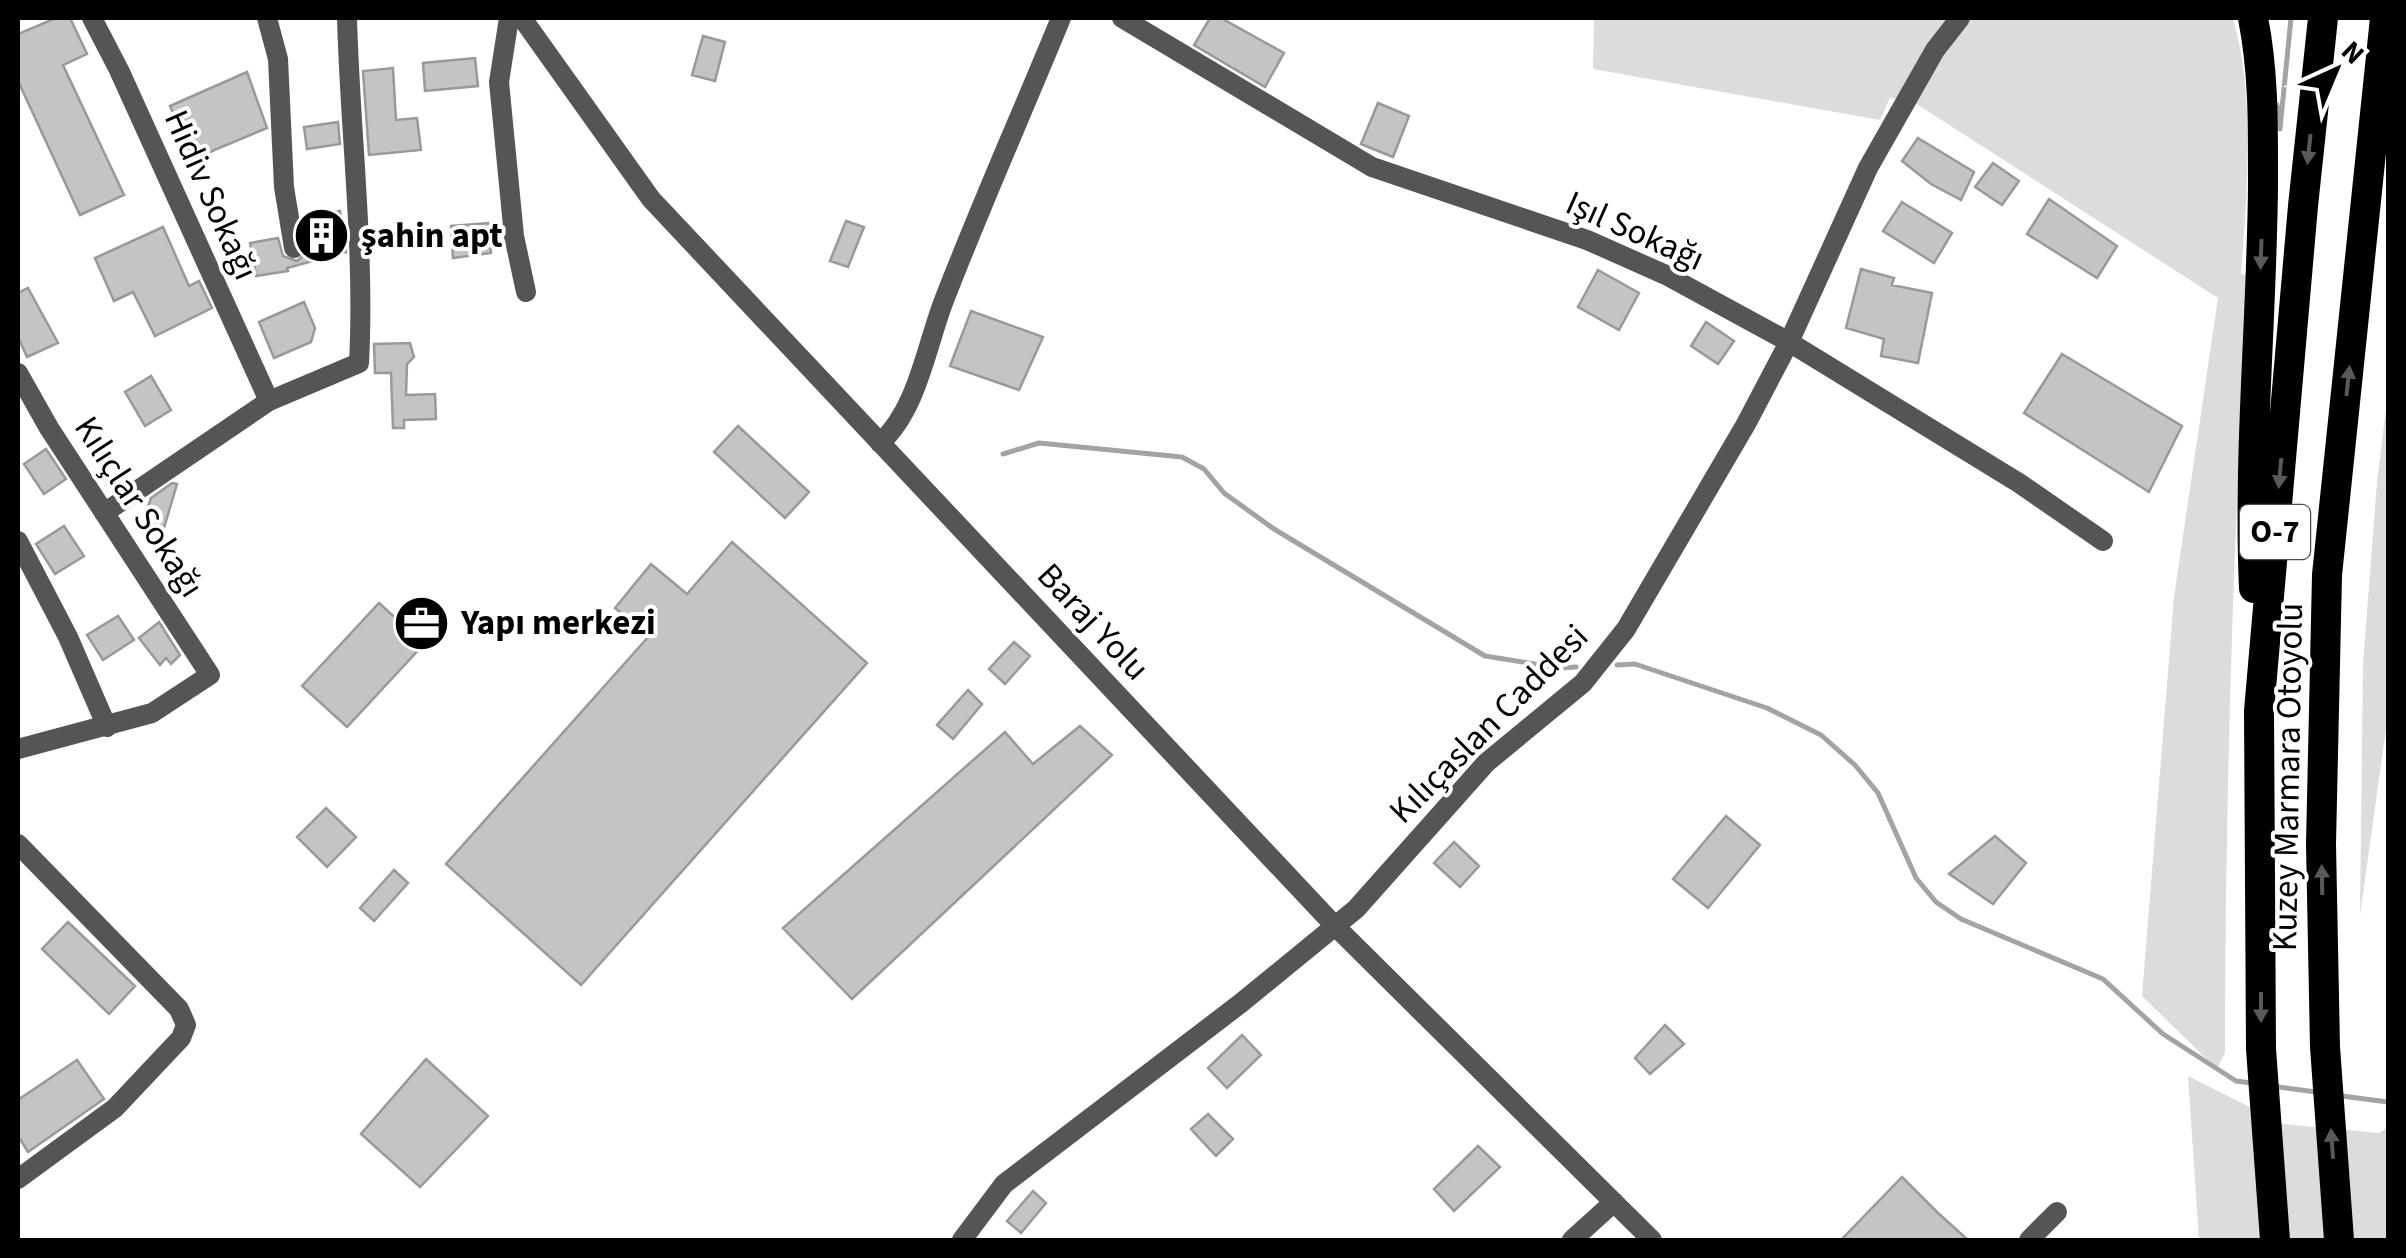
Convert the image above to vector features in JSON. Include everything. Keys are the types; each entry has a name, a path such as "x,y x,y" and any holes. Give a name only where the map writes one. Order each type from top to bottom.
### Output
{"highway":[{"path":"2252,18 2260,55 2263,126 2250,516 2259,711"},
{"name":"Kuzey Marmara Otoyolu","path":"2275,1240 2261,1048 2259,711 2323,18"},
{"name":"Kuzey Marmara Otoyolu","path":"2340,1240 2325,1047 2321,844 2328,575 2385,18"},
{"path":"2366,202 2388,64"}],"street":[{"name":"Hidiv Sokağı","path":"92,18 120,70 269,402"},
{"path":"267,18 278,58 284,187 294,248"},
{"path":"104,513 269,402 359,363 362,292 350,130 347,18"},
{"path":"509,18 499,82 514,236 526,292"},
{"name":"Baraj Yolu","path":"522,18 651,199 1335,926 1652,1240"},
{"path":"880,442 889,435 911,394 944,302 1061,18"},
{"name":"Işıl Sokağı","path":"1122,18 1372,167 1587,240 1666,276 1789,342 2019,483 2103,540"},
{"name":"Kılıçaslan Caddesi","path":"962,1240 1004,1184 1356,909 1486,763 1583,682 1626,630 1789,342 1868,168 1935,50 1960,18"},
{"name":"Kılıçlar Sokağı","path":"18,372 48,428 210,676 152,713 107,727"},
{"path":"18,541 68,637 107,727 18,749"},
{"path":"18,844 179,1010 186,1025 181,1038 115,1108 18,1179"},
{"path":"1572,1240 1614,1202"},
{"path":"2029,1240 2057,1212"}],"shaded area":[{"path":"1594,18 2233,18 2247,113 2241,274 2247,276 2231,664 2225,1053 2217,1069 2142,996 2174,597 2218,298 1915,103 1890,98 1880,120 1593,69"},
{"path":"2388,392 2388,715 2360,915 2363,664"},
{"path":"2188,1076 2283,1124 2379,1133 2388,1127 2388,1240 2199,1240"}],"building":[{"path":"56,18 70,18 87,54 63,65 124,195 80,215 18,81 18,34"},
{"path":"1210,18 1221,18 1284,53 1265,87 1194,45"},
{"path":"703,36 725,42 715,81 692,75"},
{"path":"475,58 478,86 425,91 423,63"},
{"path":"393,68 396,120 417,118 421,150 369,155 363,71"},
{"path":"247,72 267,128 193,159 170,106"},
{"path":"1378,103 1409,116 1393,157 1361,144"},
{"path":"338,122 340,144 307,149 304,127"},
{"path":"1918,138 1974,172 1961,200 1931,184 1902,161"},
{"path":"1993,163 2019,181 2002,205 1975,187"},
{"path":"2049,199 2117,246 2097,278 2027,234"},
{"path":"1902,202 1952,233 1934,263 1883,231"},
{"path":"340,211 346,252 287,268 288,271 256,276 250,243 278,238 283,256 297,261 307,252 303,219"},
{"path":"846,221 864,227 848,267 830,261"},
{"path":"489,223 491,253 453,258 451,226"},
{"path":"163,227 189,286 199,281 212,308 155,336 133,292 114,301 95,258"},
{"path":"1861,269 1894,278 1892,285 1932,293 1918,363 1881,356 1884,339 1846,328"},
{"path":"1598,270 1639,293 1619,330 1578,307"},
{"path":"28,288 58,343 27,357 18,337 18,293"},
{"path":"304,302 315,328 311,342 274,358 259,322"},
{"path":"971,311 1043,337 1019,390 950,366"},
{"path":"1706,322 1734,341 1718,364 1691,346"},
{"path":"410,343 414,357 407,364 406,395 435,394 436,419 404,420 404,428 393,428 391,373 375,373 374,344"},
{"path":"2062,354 2182,426 2149,492 2024,413"},
{"path":"151,376 171,410 145,426 125,392"},
{"path":"738,426 809,492 785,518 714,452"},
{"path":"46,449 66,479 44,494 24,464"},
{"path":"172,483 177,484 164,528 143,522 151,498"},
{"path":"64,526 84,556 55,574 36,544"},
{"path":"732,542 867,663 581,985 446,864 649,636 615,608 651,564 687,594"},
{"path":"379,603 424,644 347,727 302,686"},
{"path":"118,616 134,640 103,660 87,635"},
{"path":"159,622 180,655 171,664 166,658 160,665 139,638"},
{"path":"1014,642 1030,656 1005,684 989,669"},
{"path":"968,690 982,704 953,739 937,725"},
{"path":"1080,726 1112,755 852,999 783,928 1005,732 1033,764"},
{"path":"326,808 356,837 327,867 297,837"},
{"path":"1726,816 1760,845 1708,908 1673,879"},
{"path":"1995,836 2026,863 1993,904 1949,874"},
{"path":"1454,842 1479,866 1460,887 1434,863"},
{"path":"394,870 408,883 374,921 360,908"},
{"path":"68,922 135,986 109,1014 42,949"},
{"path":"1665,1025 1684,1044 1650,1074 1635,1058"},
{"path":"1242,1035 1261,1055 1227,1088 1208,1068"},
{"path":"426,1059 488,1116 420,1187 361,1134"},
{"path":"77,1060 104,1099 28,1152 18,1136 18,1100"},
{"path":"1208,1114 1233,1139 1216,1156 1191,1129"},
{"path":"1478,1146 1500,1167 1454,1211 1434,1189"},
{"path":"1902,1177 1938,1213 1968,1240 1841,1240"},
{"path":"1033,1191 1046,1203 1021,1233 1007,1221"}],"waterway":[{"path":"2277,105 2280,129 2291,18"},
{"path":"1003,454 1039,443 1182,457 1204,469 1224,493 1274,529 1485,656 1576,667"},
{"path":"1617,665 1635,664 1767,708 1821,735 1855,765 1878,793 1916,878 1936,902 1961,919 2103,979 2163,1034 2236,1081 2251,1083"},
{"path":"2272,1086 2316,1092"},
{"path":"2342,1096 2388,1102"}],"place":[{"name":"şahin apt","path":"322,236"},
{"name":"Yapı merkezi","path":"422,623"}]}
